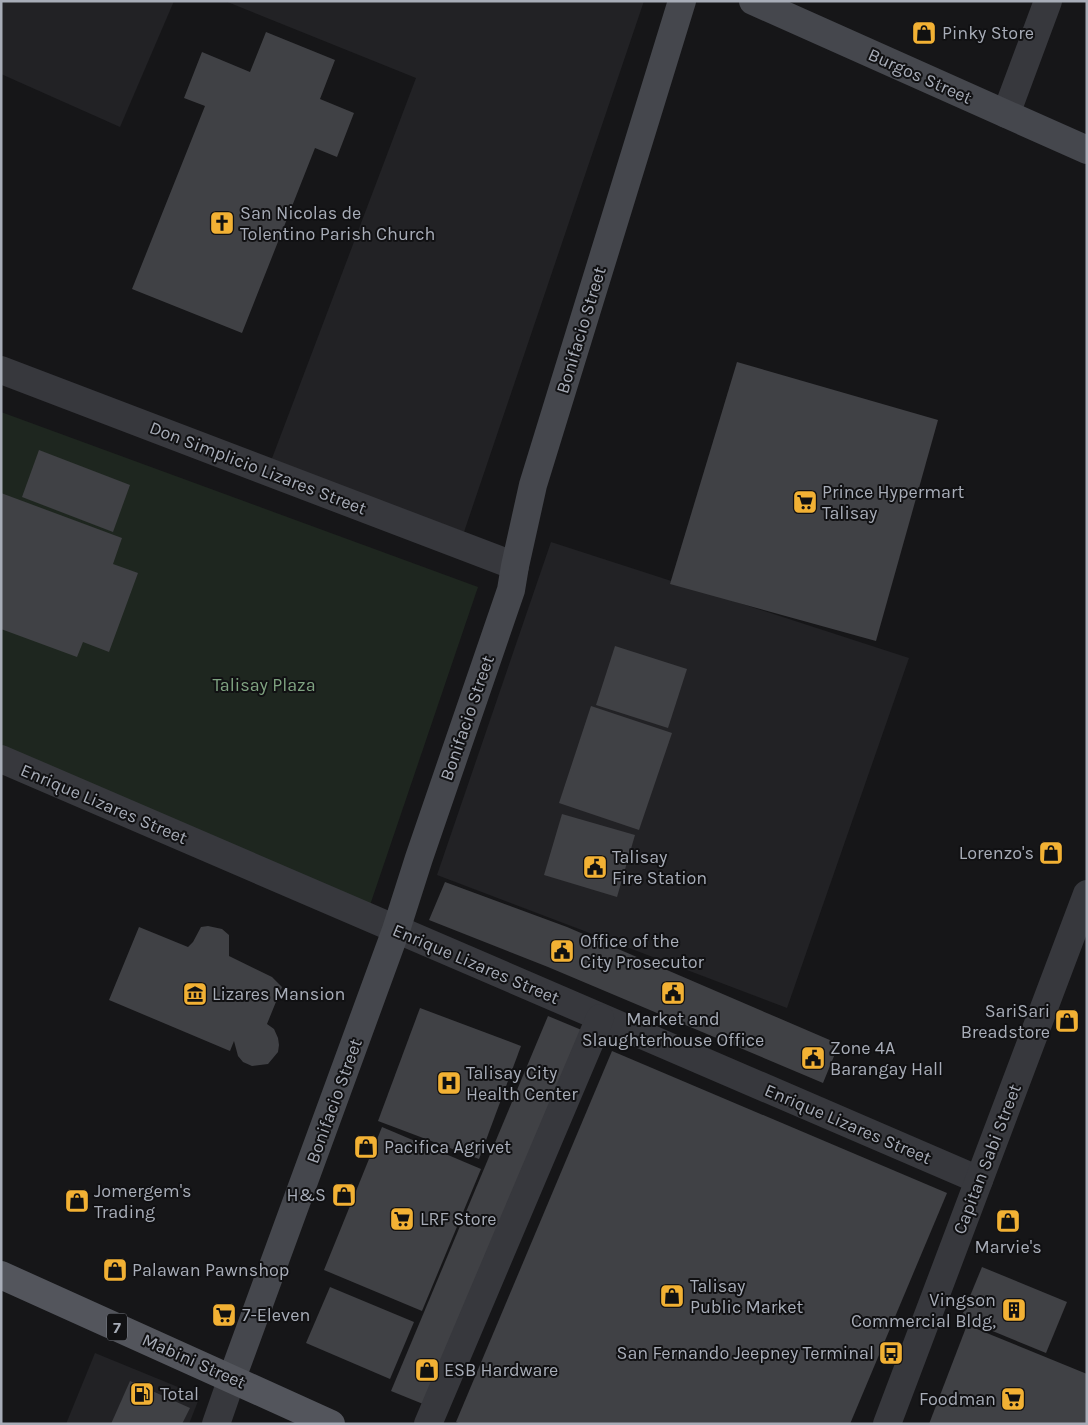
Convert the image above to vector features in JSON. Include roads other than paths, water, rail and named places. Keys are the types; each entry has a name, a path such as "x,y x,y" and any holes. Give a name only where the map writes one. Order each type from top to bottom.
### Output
{"main road":[{"name":"Mabini Street","path":"1,1275 331,1424"}],"street":[{"name":"Bonifacio Street","path":"216,1424 396,930 511,590 533,485 682,1"},
{"name":"Burgos Street","path":"753,1 1087,150"},
{"path":"1006,114 1048,1"},
{"name":"Don Simplicio Lizares Street","path":"1,370 515,566"},
{"name":"Enrique Lizares Street","path":"1,759 979,1180"},
{"name":"Capitan Sabi Street","path":"887,1424 1087,894"},
{"path":"428,1424 600,1018"}],"place":[{"name":"Pinky Store","path":"924,33"},
{"name":"San Nicolas de Tolentino Parish Church","path":"222,223"},
{"name":"Prince Hypermart Talisay","path":"805,502"},
{"name":"Lorenzo's","path":"1051,853"},
{"name":"Talisay Fire Station","path":"595,867"},
{"name":"Office of the City Prosecutor","path":"562,951"},
{"name":"Market and Slaughterhouse Office","path":"673,993"},
{"name":"Lizares Mansion","path":"195,994"},
{"name":"SariSari Breadstore","path":"1067,1021"},
{"name":"Zone 4A Barangay Hall","path":"813,1058"},
{"name":"Talisay City Health Center","path":"449,1083"},
{"name":"Pacifica Agrivet","path":"366,1147"},
{"name":"H&S","path":"344,1195"},
{"name":"Jomergem's Trading","path":"77,1201"},
{"name":"LRF Store","path":"402,1219"},
{"name":"Marvie's","path":"1008,1221"},
{"name":"Palawan Pawnshop","path":"115,1270"},
{"name":"Talisay Public Market","path":"672,1296"},
{"name":"Vingson Commercial Bldg,","path":"1014,1310"},
{"name":"7-Eleven","path":"224,1315"},
{"name":"San Fernando Jeepney Terminal","path":"891,1353"},
{"name":"ESB Hardware","path":"427,1370"},
{"name":"Total","path":"142,1394"},
{"name":"Foodman","path":"1013,1399"}],"park label":[{"name":"Talisay Plaza","path":"264,685"}]}
